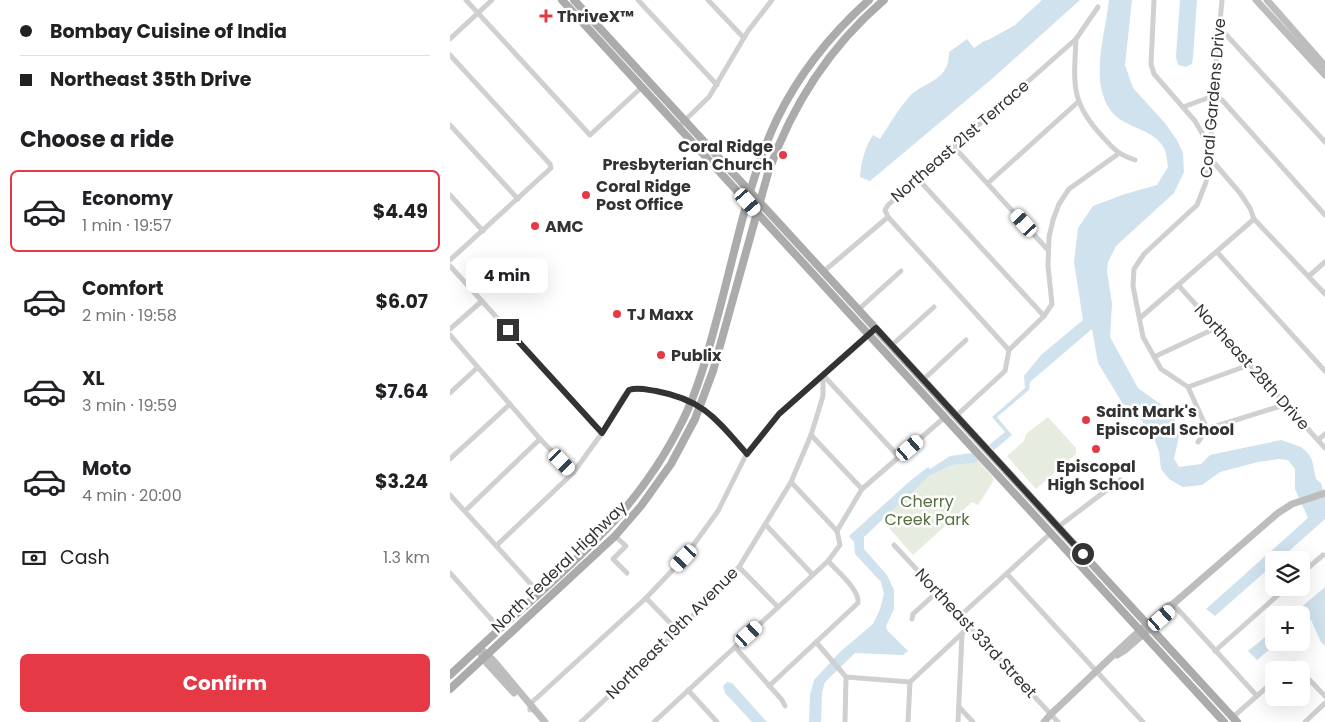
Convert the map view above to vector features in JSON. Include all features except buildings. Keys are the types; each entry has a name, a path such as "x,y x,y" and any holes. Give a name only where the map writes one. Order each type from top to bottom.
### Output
{"main road":[{"path":"562,0 642,87 738,178 956,416 1061,524 1065,534 1235,720"},
{"name":"North Federal Highway","path":"450,675 596,541 639,494 656,468 692,401 703,369 757,170 777,120 802,77 826,44 869,0"},
{"name":"North Federal Highway","path":"450,689 615,536 641,506 672,464 700,406 713,371 760,202 779,142 804,94 821,68 842,41 884,0"},
{"path":"576,1 653,86 681,124 748,202 1224,722"},
{"path":"634,78 645,77"},
{"path":"802,77 800,86 804,94"},
{"path":"642,87 645,85 653,86"},
{"path":"738,178 750,177 757,170"},
{"path":"808,268 815,266 822,270"},
{"path":"729,274 731,280 728,294 732,304"},
{"path":"722,300 727,306 728,316"},
{"path":"945,417 956,416"},
{"path":"971,445 974,442 981,442"},
{"path":"615,536 619,526 618,518"},
{"path":"1044,526 1054,528 1061,524"},
{"path":"1051,534 1056,532 1065,534"},
{"path":"550,597 548,593 552,582"},
{"path":"538,608 539,593"}],"street":[{"path":"466,0 590,135 642,87"},
{"path":"450,39 492,0"},
{"path":"638,0 717,85"},
{"path":"708,0 744,38"},
{"path":"681,124 709,97 744,38 772,0"},
{"path":"1154,0 1152,69 1195,121 1203,134 1210,158 1240,193 1254,218 1325,294"},
{"name":"Coral Gardens Drive","path":"1188,387 1161,369 1143,337 1133,286 1134,269 1144,254 1197,205 1206,182 1210,158 1213,96 1222,0"},
{"path":"1256,0 1325,75"},
{"path":"1267,0 1325,66"},
{"name":"Northeast 21st Terrace","path":"822,270 888,217 885,210 888,205 1076,39 1098,7"},
{"path":"1220,28 1325,142"},
{"path":"1076,39 1075,88 1082,111 1118,154 1134,160"},
{"path":"450,55 550,164 549,170 450,260"},
{"path":"1183,106 1213,96 1222,100 1325,215"},
{"path":"988,183 1078,102"},
{"path":"450,125 518,199"},
{"path":"954,147 1048,250"},
{"path":"956,416 1005,371 1010,350 1044,316 1052,304 1048,250 1053,220 1059,204 1070,189 1118,154"},
{"path":"918,179 1044,316"},
{"path":"450,195 483,231"},
{"path":"888,217 1010,350"},
{"path":"1140,318 1179,286 1254,218"},
{"path":"1217,252 1325,371"},
{"path":"1308,276 1325,262"},
{"path":"450,266 602,433"},
{"path":"858,309 901,271"},
{"name":"Northeast 28th Drive","path":"1179,286 1284,405 1325,448"},
{"path":"450,329 482,301"},
{"path":"891,346 934,307"},
{"path":"530,707 646,598 684,558 718,511 747,454 779,414 876,328"},
{"path":"1154,357 1216,328"},
{"path":"450,335 540,439 573,473"},
{"path":"923,380 966,340"},
{"path":"1207,428 1188,387 1249,365"},
{"path":"450,392 477,368"},
{"path":"823,375 900,457"},
{"name":"Northeast 19th Avenue","path":"581,722 678,631 739,567 791,482 811,435 823,396 823,375"},
{"path":"496,546 573,473 602,433 627,392 633,389 667,393 692,401 716,420 747,454"},
{"path":"450,459 510,404"},
{"path":"1198,442 1207,428 1284,405"},
{"path":"837,531 862,489 945,417"},
{"path":"1318,440 1325,434"},
{"path":"811,435 862,489"},
{"path":"465,510 540,439"},
{"path":"1061,524 1068,521 1120,480"},
{"path":"654,722 813,576 840,545 837,531 791,482"},
{"path":"1044,722 1050,714 1111,659 1125,650 1141,632 1172,610 1174,604 1278,513 1300,501 1324,493"},
{"path":"450,495 539,593"},
{"path":"766,524 813,576"},
{"path":"960,616 1051,534"},
{"path":"615,536 626,546 613,559 627,573"},
{"name":"Northeast 33rd Street","path":"894,545 1058,722"},
{"path":"1310,566 1323,555"},
{"path":"769,686 858,604 859,597 828,561"},
{"path":"739,567 778,607"},
{"path":"450,573 500,629"},
{"path":"1007,574 1143,722"},
{"path":"912,619 913,614 937,592"},
{"path":"1215,651 1277,596"},
{"path":"646,598 678,631"},
{"path":"1174,604 1257,696"},
{"path":"908,722 910,682 969,627"},
{"path":"958,722 962,634"},
{"path":"816,642 846,677 845,722"},
{"path":"735,647 782,700 784,706"},
{"path":"478,649 544,722"},
{"path":"846,677 910,682"},
{"path":"1310,680 1325,696"},
{"path":"1235,720 1265,689"},
{"path":"688,690 717,722"},
{"path":"1304,722 1325,703"},
{"path":"959,707 973,722"}],"green space":[{"path":"1048,417 1076,448 1076,454 1036,489 1007,456 1024,441 1026,434"},
{"name":"Cherry Creek Park","path":"978,460 994,479 978,505 972,502 913,555 882,520 905,496 929,476 952,465 975,463"}],"water":[{"path":"1042,0 1080,0 993,78 870,181 860,177 864,155 873,135 880,139 908,98 918,89 942,74 946,68 949,52 967,39 974,48 1015,25"},
{"path":"1109,0 1132,0 1125,65 1133,88 1165,123 1177,140 1183,153 1184,172 1174,193 1116,246 1108,262 1107,271 1112,304 1110,337 1138,388 1167,409 1175,420 1179,436 1174,459 1179,467 1201,464 1210,455 1281,440 1301,447 1308,453 1312,460 1316,479 1321,483 1325,498 1325,519 1289,551 1271,551 1308,518 1295,489 1295,469 1288,460 1279,459 1258,462 1220,472 1202,485 1183,487 1169,479 1161,469 1159,451 1152,434 1131,407 1123,404 1098,363 1092,329 1030,382 1029,390 997,417 1012,435 994,450 989,445 1005,432 992,417 1025,388 1024,376 1041,355 1083,320 1074,262 1078,228 1093,206 1157,185 1168,167 1165,150 1158,140 1123,121 1108,107 1101,84 1101,48"},
{"path":"1180,0 1197,0 1193,58 1192,64 1186,67 1178,65 1176,57"},
{"path":"972,453 978,460 975,463 952,465 929,476 864,537 864,549 887,575 894,590 894,609 886,626 887,630 908,651 903,655 855,653 825,682 822,692 821,722 809,722 810,695 814,680 841,651 873,624 884,594 881,582 855,554 854,542 849,536 928,467 930,469 950,456"},
{"path":"1265,556 1265,572 1215,616 1206,609"},
{"path":"1325,587 1325,646 1321,642 1310,620 1310,606 1303,606"},
{"path":"1265,637 1265,651 1268,651 1257,660 1248,651"},
{"path":"727,682 732,683 767,722 752,722 725,693 723,686"}],"place":[{"name":"ThriveX™","path":"546,16"},
{"name":"Coral Ridge Presbyterian Church","path":"783,155"},
{"name":"Coral Ridge Post Office","path":"586,195"},
{"name":"AMC","path":"535,226"},
{"name":"TJ Maxx","path":"617,314"},
{"name":"Publix","path":"661,355"},
{"name":"Saint Mark's Episcopal School","path":"1086,420"},
{"name":"Episcopal High School","path":"1096,449"}],"route":[{"path":"508,330 602,433 629,390 648,390 667,393 692,401 700,406 716,420 747,454 779,414 876,328 1083,554"}]}
